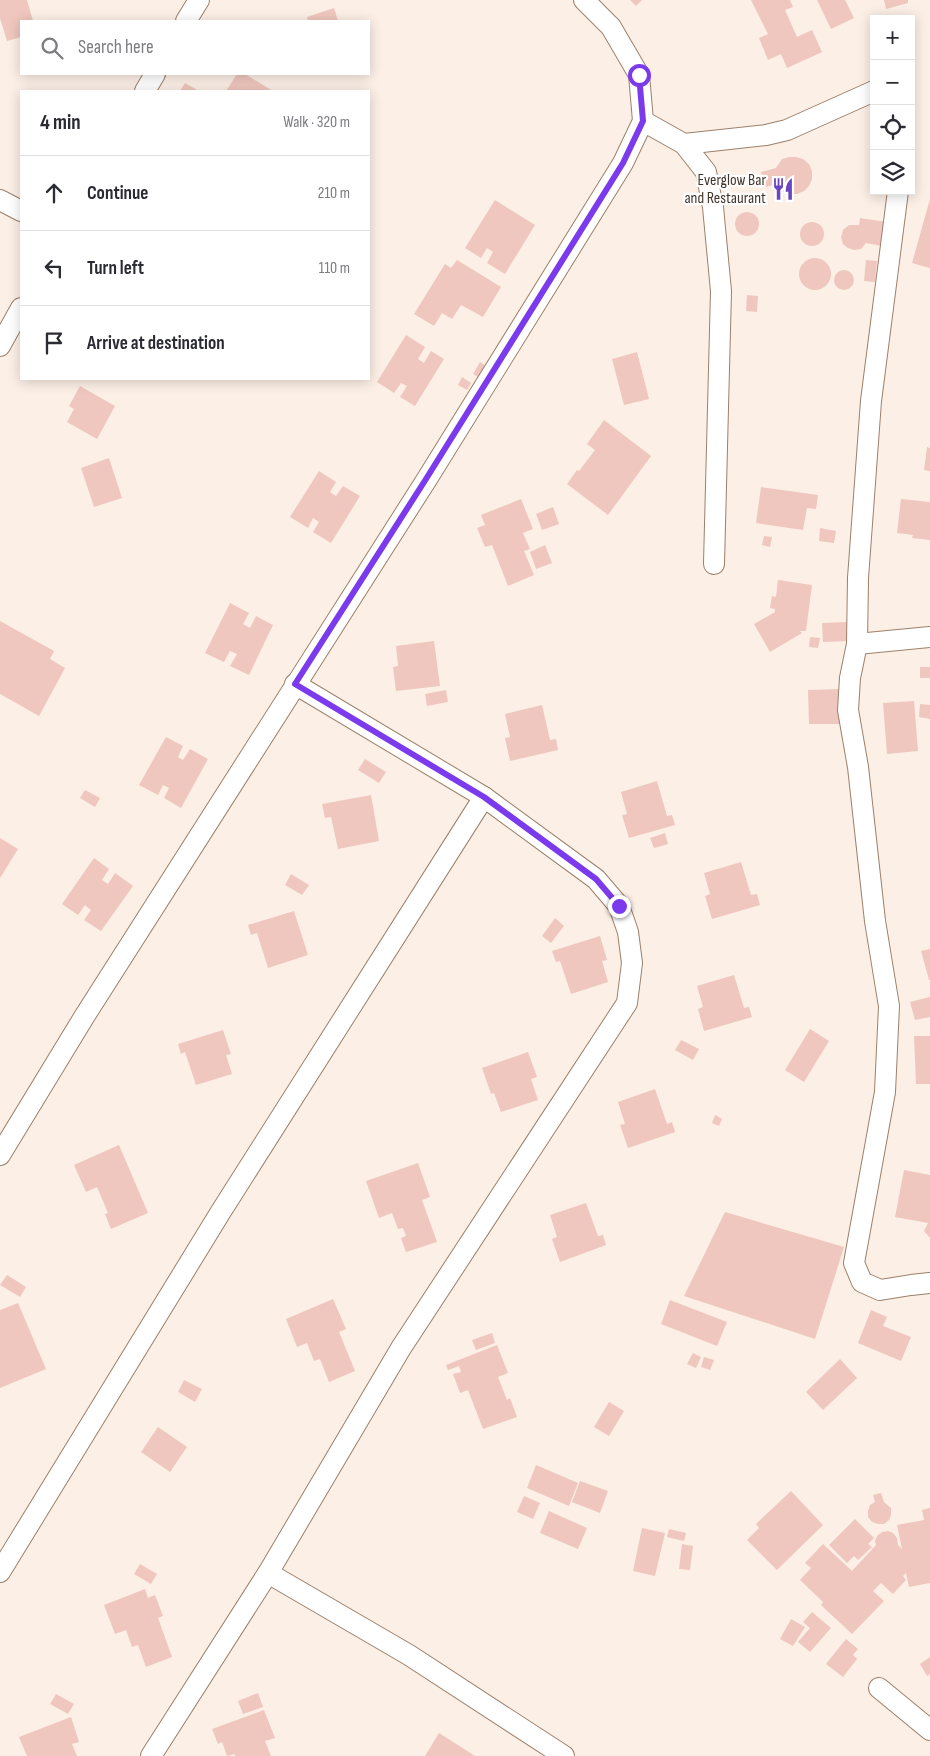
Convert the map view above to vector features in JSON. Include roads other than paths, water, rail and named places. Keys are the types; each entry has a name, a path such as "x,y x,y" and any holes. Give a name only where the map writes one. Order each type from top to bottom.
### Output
{"street":[{"path":"187,20 199,0"},
{"path":"0,1155 84,1017 426,479 623,163 643,121 639,75 611,27 584,0"},
{"path":"146,90 154,75"},
{"path":"684,144 766,135 787,130 870,93"},
{"path":"643,121 684,144 706,172 713,207 721,291 714,564"},
{"path":"897,195 871,401 858,578 857,644 850,678 848,710 858,767 875,921 889,1006 885,1092 854,1263 862,1282 880,1290 911,1284 930,1284"},
{"path":"0,200 20,211"},
{"path":"0,346 20,310"},
{"path":"857,644 930,637"},
{"path":"151,1756 268,1573 401,1348 627,1003 632,963 628,932 619,906 596,879 484,797 295,684"},
{"path":"0,1572 220,1213 484,797"},
{"path":"268,1573 409,1655 564,1756"},
{"path":"878,1688 930,1730"}],"place":[{"name":"Everglow Bar and Restaurant","path":"783,189"}]}
